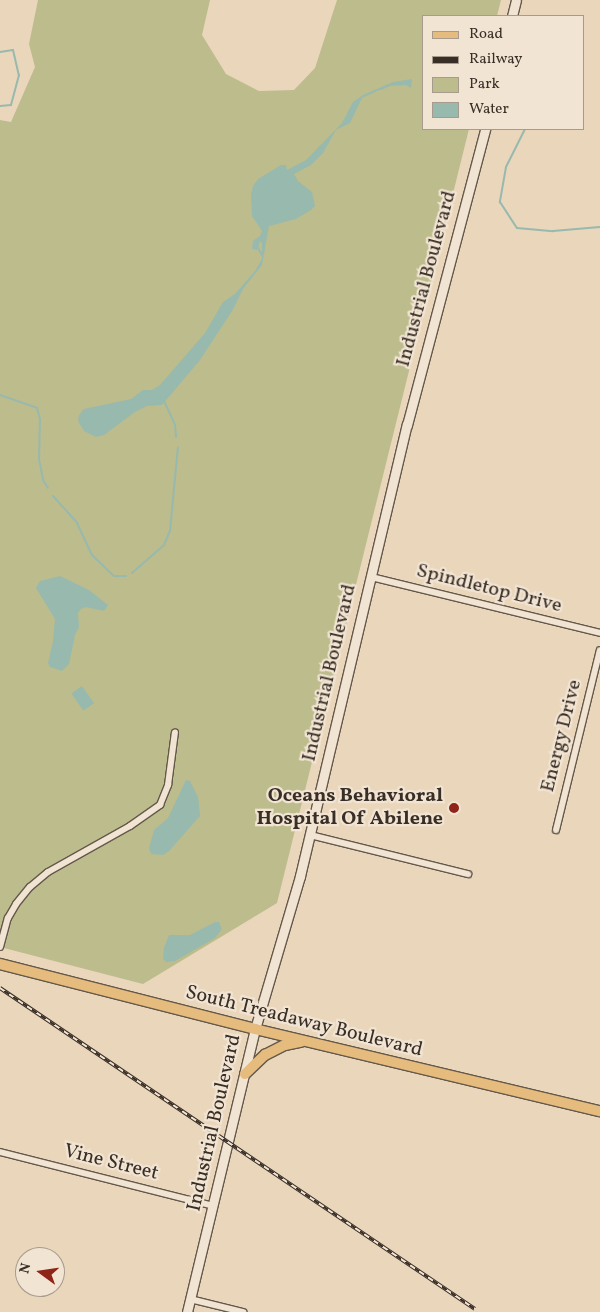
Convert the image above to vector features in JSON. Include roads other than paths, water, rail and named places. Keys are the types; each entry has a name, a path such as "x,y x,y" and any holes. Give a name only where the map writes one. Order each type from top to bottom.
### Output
{"main road":[{"path":"512,15 516,0"},
{"name":"Industrial Boulevard","path":"187,1312 256,1029 310,835 407,425 484,130"},
{"name":"South Treadaway Boulevard","path":"0,964 256,1029 600,1111"},
{"path":"245,1074 265,1055 277,1048 306,1041"}],"street":[{"name":"Spindletop Drive","path":"370,577 600,633"},
{"name":"Energy Drive","path":"556,830 600,650"},
{"path":"0,947 8,918 16,904 30,887 48,872 130,826 160,805 168,785 175,732"},
{"path":"310,835 468,874"},
{"name":"Vine Street","path":"0,1152 213,1206"},
{"path":"190,1299 243,1312"}],"water":[{"path":"412,79 411,88 406,85 388,86 362,98 350,123 336,130 323,153 311,165 294,174 298,181 312,192 315,206 296,219 269,226 262,265 243,289 232,311 200,360 162,405 147,406 135,412 104,435 96,437 84,431 78,421 79,415 84,409 131,399 143,390 152,390 160,385 205,333 223,302 235,294 255,271 262,259 262,243 260,241 257,250 252,249 253,241 260,236 262,231 252,216 251,195 253,186 258,179 281,165 286,165 287,170 306,160 342,123 353,102 363,95 393,82"},
{"path":"60,576 89,590 108,605 104,611 86,607 78,613 79,627 75,635 69,664 62,671 50,667 48,663 55,619 36,588 40,581"},
{"path":"82,686 94,703 83,711 71,693"},
{"path":"186,780 190,781 198,797 200,816 169,851 163,855 151,854 149,848 154,830 168,818"},
{"path":"215,922 219,922 222,929 215,938 175,961 166,962 163,959 164,948 169,935 190,935"}],"waterway":[{"path":"0,52 13,50 19,75 11,105 0,106"},
{"path":"381,89 390,85"},
{"path":"524,130 506,167 500,202 517,228 553,231 600,227"},
{"path":"257,246 262,255"},
{"path":"0,395 37,408 40,419 39,459 43,480 48,488"},
{"path":"164,401 175,425 176,437"},
{"path":"132,573 164,545 170,531 178,447"},
{"path":"53,496 77,523 92,555 114,576 126,576"}],"railway":[{"path":"0,988 475,1309"}],"place":[{"name":"Oceans Behavioral Hospital Of Abilene","path":"454,808"}]}
